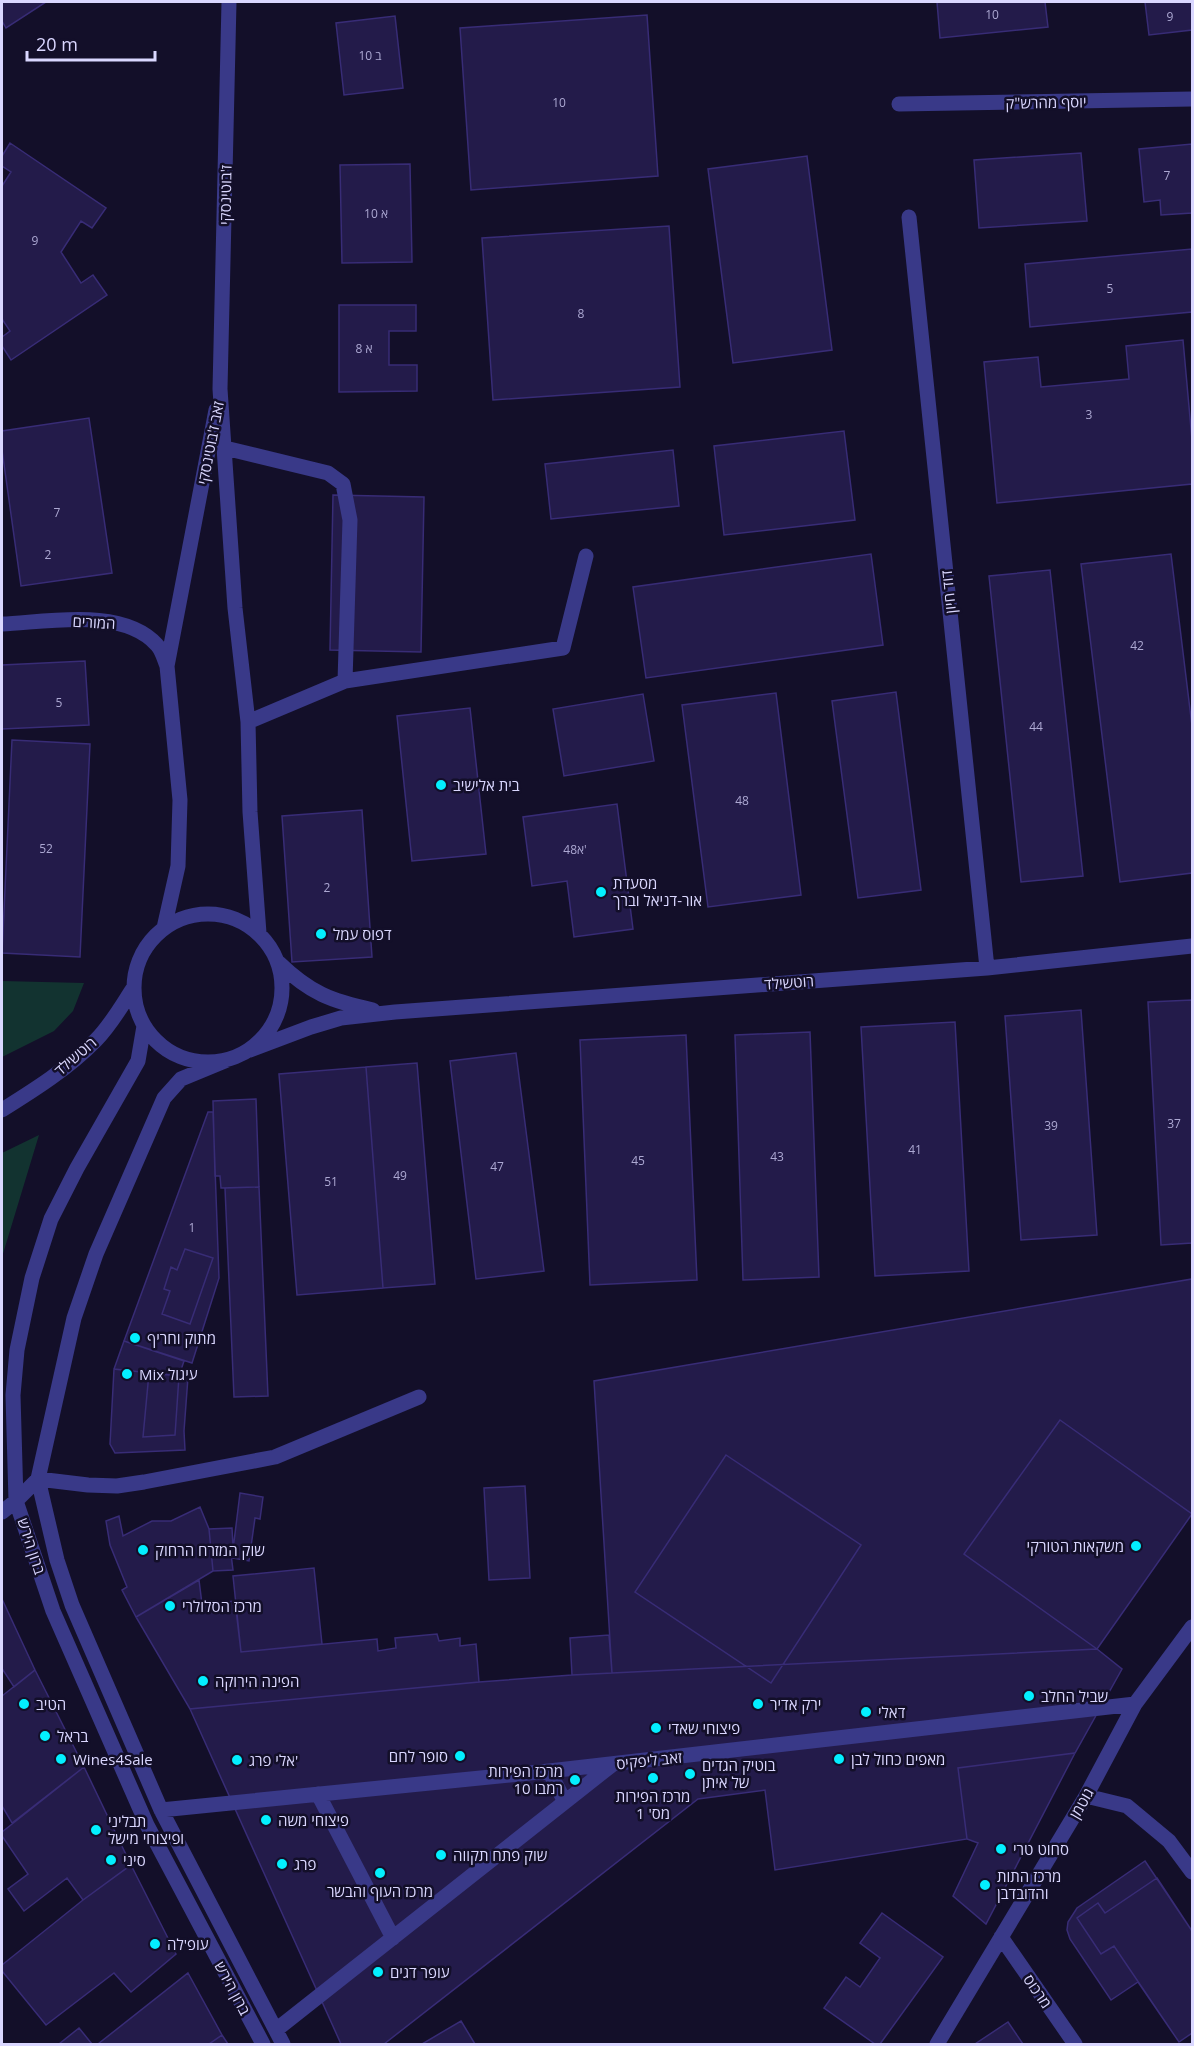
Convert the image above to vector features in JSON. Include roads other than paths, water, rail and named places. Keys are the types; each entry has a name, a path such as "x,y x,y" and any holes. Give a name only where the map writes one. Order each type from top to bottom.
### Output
{"street":[{"name":"ז'בוטינסקי","path":"220,389 229,2"},
{"name":"יוסף מהרש\"ק","path":"899,104 1192,99"},
{"name":"דוד חיון","path":"909,217 987,968"},
{"name":"זאב ז'בוטינסקי","path":"220,389 235,608 248,722 250,812 259,933"},
{"name":"זאב ז'בוטינסקי","path":"164,928 178,866 180,800 167,666 220,389"},
{"path":"225,448 328,473 343,484 350,520 345,681"},
{"path":"248,722 345,681 563,648 586,556"},
{"name":"המורים","path":"2,624 98,620 126,624 159,646 167,666"},
{"path":"202,913 242,920 259,933 273,950 281,969 283,990 279,1011 268,1033 250,1050 227,1060 202,1063 170,1052 156,1042 144,1026 137,1010 134,987 138,964 148,944 164,928 182,917 202,913"},
{"name":"רוטשילד","path":"250,1050 341,1018 385,1013 987,968 1192,946"},
{"name":"רוטשילד","path":"277,962 295,979 319,994 338,1002 385,1013"},
{"name":"רוטשילד","path":"2,1110 30,1093 96,1040 114,1018 134,987"},
{"name":"ברון הירש","path":"144,1026 138,1061 51,1219 32,1278 17,1350 13,1395 16,1501 53,1611 147,1825 263,2044"},
{"name":"ברון הירש","path":"227,1060 181,1079 164,1098 96,1254 78,1307 54,1401 38,1479 57,1560 72,1605 161,1810 283,2044"},
{"path":"2,1512 38,1479 117,1486 275,1457 419,1397"},
{"name":"גוטמן","path":"937,2044 1086,1796 1136,1704 1192,1627"},
{"name":"זאב ליפקיס","path":"161,1810 549,1771 1136,1704"},
{"path":"276,2030 613,1764"},
{"path":"549,1771 565,1802"},
{"path":"318,1794 393,1938"},
{"path":"1086,1796 1127,1806 1169,1841 1192,1872"},
{"name":"מרכוס","path":"1001,1938 1075,2044"}],"place":[{"name":"בית אלישיב","path":"441,785"},
{"name":"מסעדת אור-דניאל וברך","path":"601,892"},
{"name":"דפוס עמל","path":"321,934"},
{"name":"מתוק וחריף","path":"135,1338"},
{"name":"Mix עיגול","path":"127,1374"},
{"name":"משקאות הטורקי","path":"1136,1546"},
{"name":"שוק המזרח הרחוק","path":"143,1550"},
{"name":"מרכז הסלולרי","path":"170,1606"},
{"name":"הפינה הירוקה","path":"203,1681"},
{"name":"שביל החלב","path":"1029,1696"},
{"name":"הטיב","path":"24,1704"},
{"name":"ירק אדיר","path":"758,1704"},
{"name":"דאלי","path":"866,1712"},
{"name":"פיצוחי שאדי","path":"656,1728"},
{"name":"בראל","path":"45,1736"},
{"name":"סופר לחם","path":"460,1756"},
{"name":"Wines4Sale","path":"61,1759"},
{"name":"מאפים כחול לבן","path":"839,1759"},
{"name":"אלי פרג'","path":"237,1760"},
{"name":"בוטיק הגדים של איתן","path":"690,1774"},
{"name":"מרכז הפירות מס' 1","path":"653,1778"},
{"name":"מרכז הפירות רמבו 10","path":"575,1780"},
{"name":"פיצוחי משה","path":"266,1820"},
{"name":"תבליני ופיצוחי מישל","path":"96,1830"},
{"name":"סחוט טרי","path":"1001,1849"},
{"name":"שוק פתח תקווה","path":"441,1855"},
{"name":"סיני","path":"111,1860"},
{"name":"פרג","path":"282,1864"},
{"name":"מרכז העוף והבשר","path":"380,1873"},
{"name":"מרכז התות והדובדבן","path":"985,1885"},
{"name":"עופ'לה","path":"155,1944"},
{"name":"עופר דגים","path":"378,1972"}]}
